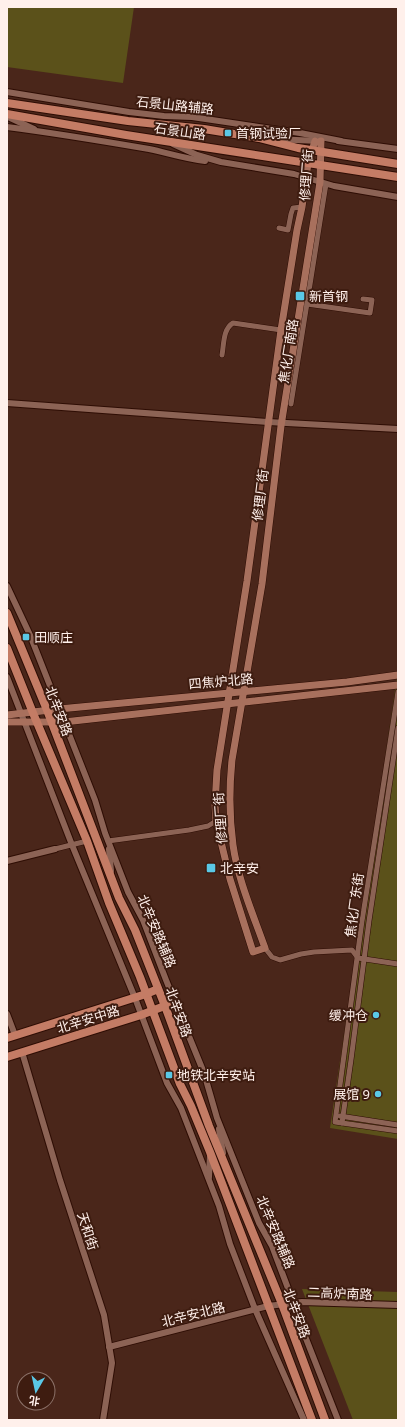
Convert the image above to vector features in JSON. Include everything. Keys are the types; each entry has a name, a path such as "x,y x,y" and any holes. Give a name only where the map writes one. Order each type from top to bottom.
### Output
{"main road":[{"name":"石景山路","path":"7,103 128,121 204,129 259,138 298,148 398,164"},
{"name":"石景山路","path":"7,115 126,136 167,141 398,178"},
{"name":"修理厂街","path":"317,151 308,163 302,207 297,230 281,330 247,581 217,770 215,805 216,821 230,879 253,952 265,948 239,873 233,846 229,789 232,760 262,584 281,422 323,183 321,165 317,151 318,141"},
{"name":"北辛安路","path":"7,613 47,710 119,898 135,930 165,1006 224,1165 282,1304 325,1420"},
{"name":"北辛安路","path":"7,648 32,713 87,841 109,903 146,994 180,1084 210,1152 312,1420"},
{"name":"四焦炉北路","path":"7,715 347,682 398,675"},
{"name":"四焦炉北路","path":"7,722 64,722 398,685"},
{"name":"北辛安中路","path":"11,1036 135,998 158,989"},
{"name":"北辛安中路","path":"7,1057 141,1015 175,1002"}],"street":[{"name":"石景山路辅路","path":"7,92 129,112 192,117 300,133 340,141"},
{"path":"7,115 38,132"},
{"path":"7,127 150,149 191,159 221,162 294,174 323,183 398,197"},
{"name":"石景山路","path":"259,138 340,141 398,149"},
{"path":"167,141 197,155 221,162"},
{"name":"焦化厂南路","path":"291,404 307,304 323,183"},
{"path":"278,228 288,230 293,208 302,207"},
{"path":"307,304 370,313 372,300 363,299"},
{"path":"222,355 226,331 228,326 232,323 281,330"},
{"path":"7,403 268,422 398,429"},
{"name":"北辛安路辅路","path":"7,586 30,634 95,800 108,841 128,892 143,920 204,1073 217,1118 259,1223 272,1246 292,1303 337,1419"},
{"path":"7,677 72,845 135,998 167,1083 181,1108 219,1206 230,1244 255,1309 304,1420"},
{"name":"焦化厂东街","path":"398,692 335,1122 342,1123 369,921 398,728"},
{"path":"111,877 108,841 190,830 208,826 216,821 230,816"},
{"path":"7,861 87,841"},
{"path":"265,948 272,957 280,960 302,954 352,950 358,958 398,964"},
{"path":"7,1014 11,1036"},
{"name":"天和街","path":"22,1052 60,1180 104,1315 112,1363 103,1420"},
{"path":"336,1115 398,1125"},
{"path":"217,1118 224,1165"},
{"path":"342,1123 398,1131"},
{"path":"209,1181 210,1152"},
{"name":"二高炉南路","path":"282,1304 302,1302 398,1305"},
{"name":"北辛安北路","path":"109,1347 255,1309 282,1304"}],"shaded area":[{"path":"7,7 134,7 123,83 7,67"},
{"path":"398,670 398,1139 330,1128"},
{"path":"302,1289 398,1292 398,1420 353,1420"}],"place":[{"name":"首钢试验厂","path":"228,133"},
{"name":"新首钢","path":"300,296"},
{"name":"田顺庄","path":"26,637"},
{"name":"北辛安","path":"211,868"},
{"name":"缓冲仓","path":"376,1015"},
{"name":"地铁北辛安站","path":"169,1075"},
{"name":"展馆 9","path":"378,1094"}]}
